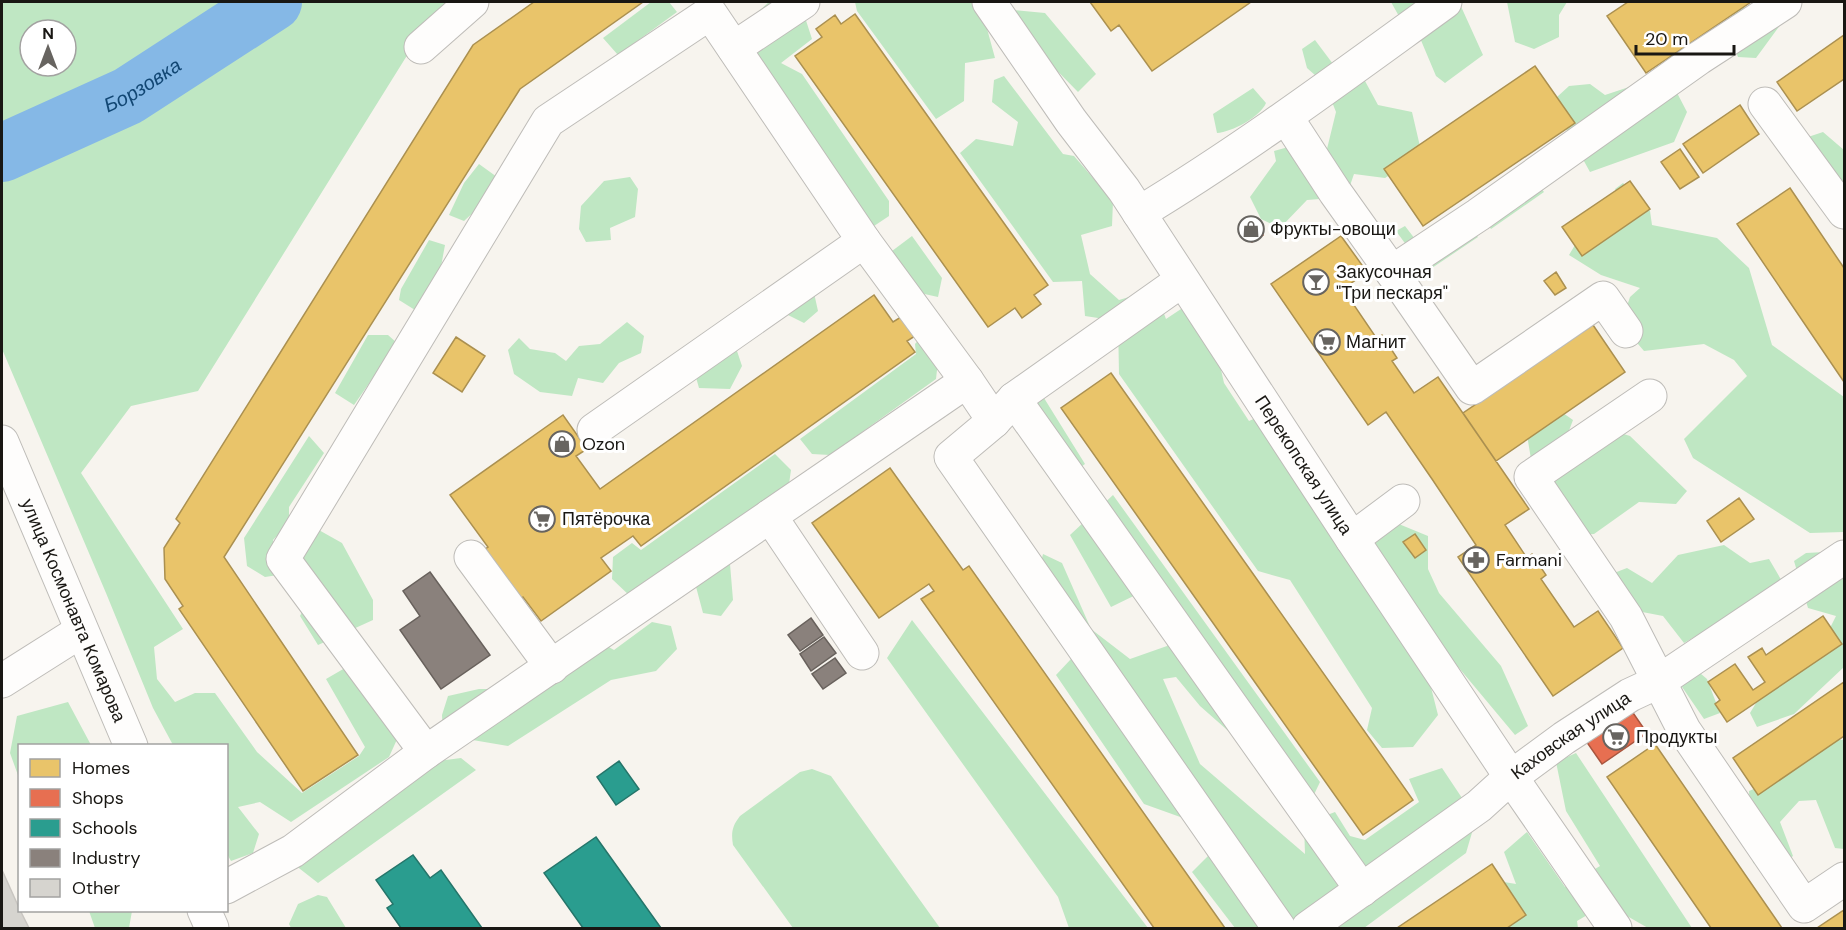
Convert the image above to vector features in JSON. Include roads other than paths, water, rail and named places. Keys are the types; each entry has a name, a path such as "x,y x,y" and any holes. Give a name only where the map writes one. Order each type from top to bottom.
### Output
{"street":[{"path":"421,47 472,2"},
{"path":"734,48 803,2"},
{"name":"Перекопская улица","path":"989,2 1071,121 1139,213 1352,539 1615,928"},
{"path":"1139,213 1193,181 1286,117 1444,2"},
{"path":"1392,272 1487,208 1699,58 1785,2"},
{"path":"426,752 283,559 548,121 710,13 864,241 967,381 1004,410 1362,890"},
{"path":"1765,104 1845,212"},
{"path":"1286,117 1335,192 1472,388 1603,298 1626,331"},
{"path":"594,430 864,241"},
{"path":"1181,280 1004,410 951,457 1279,928"},
{"path":"228,886 293,851 426,752 967,381"},
{"path":"1650,396 1531,477 1626,617 1684,730 1804,906 1845,879"},
{"name":"улица Космонавта Комарова","path":"2,442 130,744"},
{"path":"1352,539 1403,501"},
{"path":"770,516 861,653"},
{"path":"471,557 552,667"},
{"name":"Каховская улица","path":"1308,928 1479,806 1511,777 1564,738 1630,695 1658,682 1845,557"},
{"path":"2,681 81,631"},
{"path":"205,912 212,928"}],"waterway":[{"name":"Борзовка","path":"2,153 128,96 273,2"}],"place":[{"name":"Фрукты-овощи","path":"1251,229"},
{"name":"Закусочная \"Три пескаря\"","path":"1316,282"},
{"name":"Магнит","path":"1327,342"},
{"name":"Ozon","path":"562,444"},
{"name":"Пятёрочка","path":"542,519"},
{"name":"Farmani","path":"1476,560"},
{"name":"Продукты","path":"1616,737"}]}
